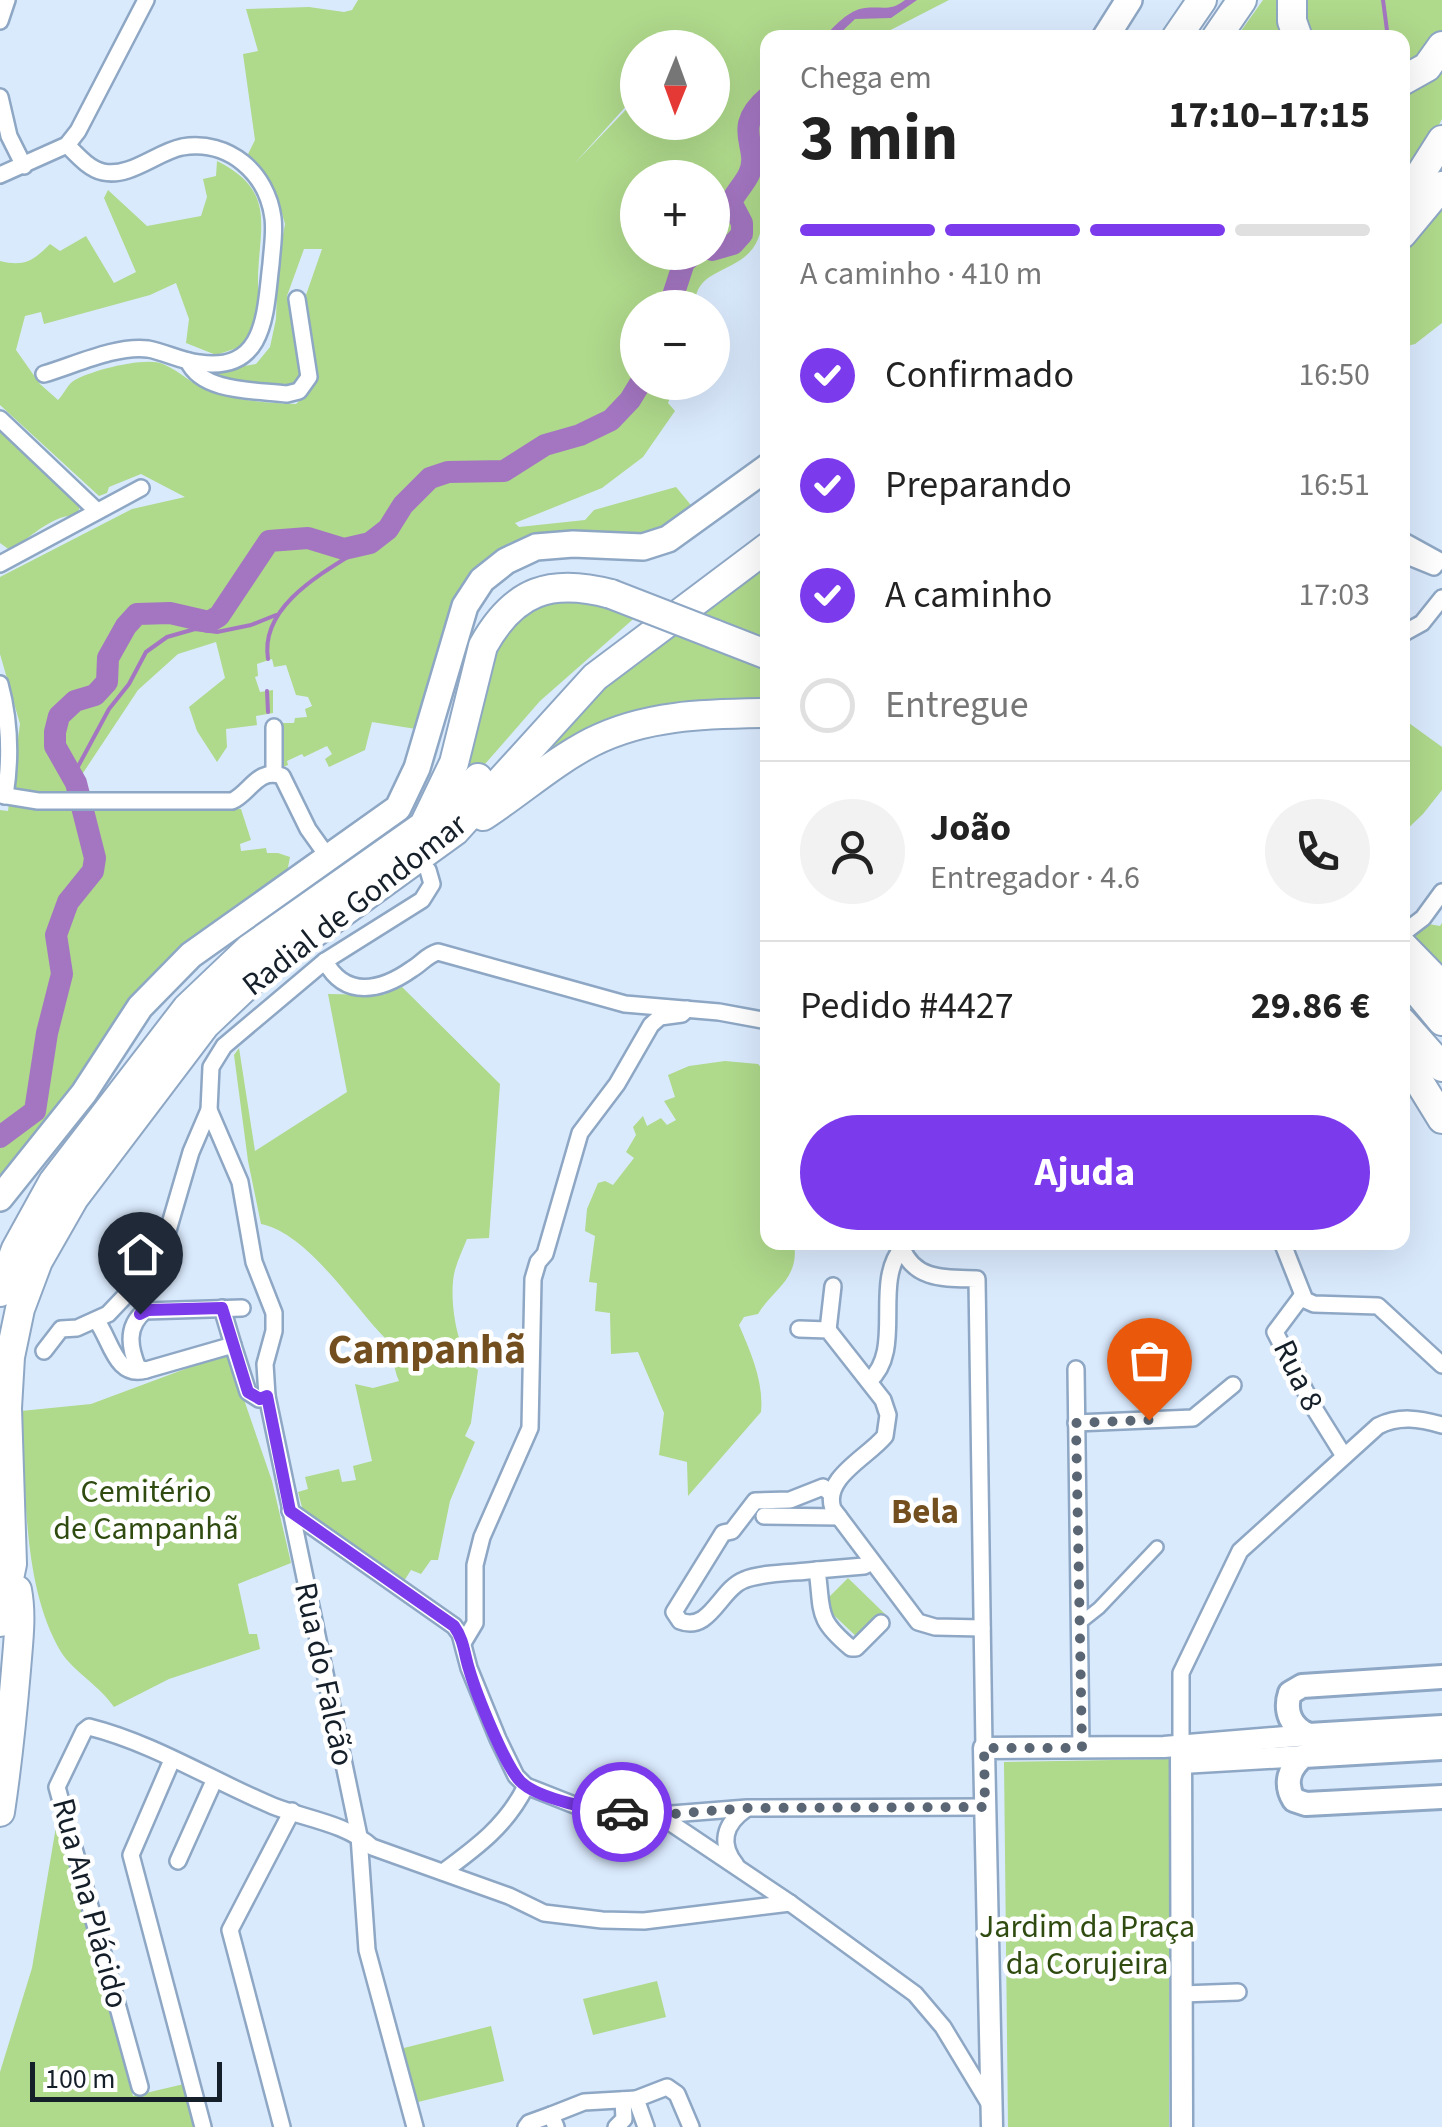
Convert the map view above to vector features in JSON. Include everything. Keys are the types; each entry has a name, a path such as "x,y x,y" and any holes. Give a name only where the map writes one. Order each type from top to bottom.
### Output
{"highway":[{"path":"1169,30 1182,0"},
{"path":"1181,30 1202,0"},
{"path":"1221,30 1242,0"},
{"path":"1292,0 1295,30"},
{"path":"1410,77 1427,67 1442,46"},
{"path":"1410,191 1442,140"},
{"path":"1410,224 1442,186"},
{"name":"Radial de Gondomar","path":"0,1292 16,1249 53,1182 187,1008 250,949 404,821 459,798 583,665 760,532"},
{"name":"Radial de Gondomar","path":"0,1622 12,1564 7,1408 10,1358 20,1309 38,1261 74,1198 205,1025 262,970 455,831 595,676 760,552"},
{"path":"404,821 454,762 484,646 493,629 537,591 572,586 611,594 760,652"},
{"path":"455,831 485,815 564,759 624,728 702,714 760,713"},
{"path":"1420,977 1442,1021"},
{"path":"1410,1031 1442,1066"},
{"path":"1410,1067 1442,1119"},
{"path":"0,1812 11,1740 20,1604 12,1564"}],"main road":[{"path":"1110,30 1129,0"},
{"path":"0,1198 75,1106 130,1021 191,954 328,857 404,821 402,802 417,768 452,644 466,606 482,580 506,561 536,547 573,544 642,548 668,538 760,473"},
{"path":"1442,1677 1297,1688 1288,1697 1287,1711 1293,1723 1317,1745 1442,1748"},
{"path":"1442,1727 1317,1745 1291,1770 1288,1788 1294,1800 1315,1804 1442,1797"}],"street":[{"path":"0,21 7,0"},
{"path":"0,175 67,145 146,0"},
{"path":"0,97 10,136 24,166"},
{"path":"44,374 146,348 188,362 218,365 245,354 264,326 274,220 258,177 244,162 204,146 183,147 123,171 103,172 84,162 67,145"},
{"path":"188,362 192,371 207,382 286,394 299,391 309,378 297,300"},
{"path":"0,419 98,511"},
{"path":"1,562 142,488"},
{"path":"1410,544 1442,562"},
{"path":"1410,557 1442,570"},
{"path":"1410,630 1422,623 1442,598"},
{"path":"0,684 8,717 10,752 2,795 38,801 232,801 238,800 262,776 274,773 282,776 308,829 328,857"},
{"path":"274,728 274,773"},
{"path":"44,1351 61,1329 74,1329 96,1320 132,1292 162,1245 208,1110 208,1078 224,1046 324,961 422,900 432,884 428,870"},
{"path":"1410,928 1424,918 1442,892"},
{"path":"324,961 338,980 361,988 402,976 433,952 448,954 625,1004 760,1020"},
{"path":"611,1093 651,1025 660,1017 682,1014 687,1009"},
{"path":"464,1643 475,1623 476,1564 482,1537 530,1428 535,1270 545,1254 580,1133 611,1093 642,1059 650,1056"},
{"name":"Rua do Falcão","path":"208,1110 240,1182 254,1262 274,1312 274,1331 265,1364 267,1396 359,1836 367,1950 415,2127"},
{"path":"868,1381 880,1369 890,1276 899,1250"},
{"path":"906,1250 914,1268 925,1275 977,1279 992,2117"},
{"path":"1285,1250 1302,1296 1314,1304 1378,1306 1442,1365"},
{"path":"830,1493 885,1436 886,1406 828,1330 833,1286"},
{"name":"Rua 8","path":"1302,1296 1275,1332 1344,1456"},
{"path":"222,1308 248,1392 260,1399 267,1396"},
{"path":"146,1370 138,1368 130,1343 140,1314 148,1310 242,1308"},
{"path":"96,1320 121,1366 133,1372 233,1345"},
{"path":"799,1329 828,1330"},
{"path":"1076,1369 1082,1748"},
{"path":"1076,1423 1193,1418 1233,1384"},
{"path":"1182,2127 1182,1673 1240,1551 1385,1422 1410,1418 1442,1425"},
{"path":"872,1562 742,1580 704,1618 690,1624 680,1621 674,1612 723,1533 732,1531 755,1501 790,1500 823,1487 830,1493 833,1509 918,1622 935,1627 982,1628"},
{"path":"290,1511 454,1626 464,1643 469,1668 498,1739 516,1776 526,1786 582,1808 659,1815 747,1808 985,1807"},
{"path":"764,1516 839,1517"},
{"path":"1080,1623 1157,1547"},
{"path":"817,1570 818,1604 826,1624 851,1648 856,1648 881,1622"},
{"path":"1256,1749 1288,1697"},
{"name":"Rua Ana Plácido","path":"140,2088 57,1787 84,1731 91,1727 172,1760"},
{"path":"984,1748 1182,1754 1317,1745"},
{"path":"1256,1749 1288,1788"},
{"path":"203,2127 131,1856 172,1760 214,1781 359,1836 372,1847 509,1896 538,1912 644,1921 790,1904"},
{"path":"178,1860 214,1781"},
{"path":"443,1872 490,1836 514,1810 526,1786"},
{"path":"738,1868 726,1849 726,1836 731,1822 747,1808"},
{"path":"282,2127 230,1930 292,1811"},
{"path":"659,1815 874,1963 926,2005 950,2038 992,2117"},
{"path":"1182,1994 1238,1992"},
{"path":"526,2127 529,2122 556,2117 584,2102 630,2099 667,2087 673,2089 691,2127"},
{"path":"616,2127 624,2119 630,2099"},
{"path":"630,2099 646,2127"},
{"path":"556,2117 570,2127"}],"green space":[{"path":"358,0 949,0 891,30 760,30 760,232 751,251 730,266 730,160 620,160 620,270 722,270 699,290 620,290 620,400 669,400 675,411 643,457 602,488 515,523 519,527 585,520 594,510 676,487 695,510 640,538 601,539 555,532 509,543 472,573 416,729 372,722 365,750 329,767 325,759 332,754 327,746 287,761 288,765 280,768 278,723 294,723 295,718 307,717 305,709 312,706 308,697 296,695 286,665 274,667 272,659 257,664 255,677 260,692 273,690 273,713 256,716 257,725 226,729 227,747 217,762 197,731 189,707 225,678 216,642 178,654 138,690 83,773 85,792 93,808 241,809 251,840 240,844 241,851 266,848 267,853 290,857 286,878 104,1050 0,1187 0,810 8,811 20,724 0,654 0,577 132,509 185,497 141,474 109,487 107,493 99,496 0,405 0,261 28,261 50,244 60,251 86,236 114,283 136,272 104,198 108,190 147,226 201,216 207,197 203,179 216,176 217,161 250,186 261,214 258,291 264,326 240,347 216,355 186,343 189,319 176,283 150,295 44,324 41,312 25,316 16,350 40,384 58,400 72,382 90,373 131,363 155,362 221,394 296,404 314,386 316,364 306,295 322,249 304,249 287,296 303,376 297,384 261,387 203,373 256,364 270,347 276,319 278,263 285,224 276,192 248,154 255,140 243,54 258,51 246,9 309,7 344,12 352,10"},
{"path":"1263,0 1288,0 1292,30 1242,30"},
{"path":"1299,0 1442,0 1442,34 1410,67 1410,30 1305,30"},
{"path":"1442,60 1442,119 1410,179 1410,82"},
{"path":"1442,205 1442,323 1410,345 1410,245"},
{"path":"0,429 80,507 76,516 50,523 11,551 0,543"},
{"path":"760,567 760,647 695,618"},
{"path":"563,593 639,614 540,701 465,787 462,763 486,668 512,617"},
{"path":"680,631 760,660 760,709 698,710 511,792 589,704 655,647"},
{"path":"1410,724 1442,747 1442,790 1410,826"},
{"path":"1442,923 1442,972 1411,939 1429,924"},
{"path":"402,987 500,1084 489,1238 467,1239 453,1281 459,1338 478,1370 471,1423 465,1436 475,1442 450,1501 438,1560 431,1560 421,1574 411,1570 404,1581 303,1511 298,1492 308,1489 305,1477 339,1469 342,1482 356,1480 353,1466 372,1461 355,1384 373,1388 399,1381 386,1339 329,1272 296,1241 261,1224 234,1055 239,1048 255,1151 347,1092 328,994 383,995"},
{"path":"725,1061 760,1066 760,1250 795,1250 795,1255 784,1283 758,1314 744,1317 739,1325 759,1379 761,1412 688,1496 687,1462 659,1455 664,1413 638,1352 611,1354 610,1313 595,1311 597,1283 589,1282 595,1236 585,1231 587,1209 598,1183 613,1185 634,1158 626,1152 636,1135 633,1127 643,1116 647,1126 661,1118 667,1125 676,1120 664,1101 675,1097 668,1075 689,1066"},
{"name":"Cemitério de Campanhã","path":"228,1353 272,1481 291,1563 238,1584 249,1634 257,1634 260,1649 169,1679 114,1707 72,1666 48,1625 32,1566 21,1411 91,1404"},
{"path":"848,1578 885,1614 859,1639 822,1604"},
{"name":"Jardim da Praça da Corujeira","path":"1169,1759 1169,2127 1008,2127 1004,1762"},
{"path":"58,1815 133,2096 184,2084 195,2127 0,2127 0,2072 32,1968"},
{"path":"657,1981 666,2017 593,2035 583,1999"},
{"path":"491,2026 504,2081 414,2103 400,2049"}],"shaded area":[{"path":"917,0 891,18 855,19 843,30 831,30 853,12"}],"waterway":[{"path":"1383,0 1387,30"},
{"path":"730,245 742,234 742,223 731,202 752,164 748,128 760,106"},
{"path":"675,290 681,270"},
{"path":"0,1137 35,1111 47,1033 62,974 56,935 68,902 93,871 95,858 76,783 55,746 55,732 59,716 75,701 95,695 107,682 108,658 126,626 137,614 170,613 209,622 219,616 269,541 308,538 344,549 370,543 388,529 403,505 430,478 448,472 504,471 545,445 580,435 611,420 630,400"},
{"path":"268,659 268,639 286,605 318,576 370,543"},
{"path":"74,774 146,652 167,637 195,629 217,632 276,615"},
{"path":"267,691 268,712"}],"way so far":[{"path":"622,1812 659,1815 747,1808 985,1807 984,1748 1082,1748 1076,1423 1149,1420"}],"district":[{"name":"Campanhã","path":"427,1348"},
{"name":"Bela","path":"925,1511"}],"route":[{"path":"140,1314 148,1310 222,1308 248,1392 260,1399 267,1396 290,1511 454,1626 498,1739 520,1782 582,1808 622,1812"}]}
